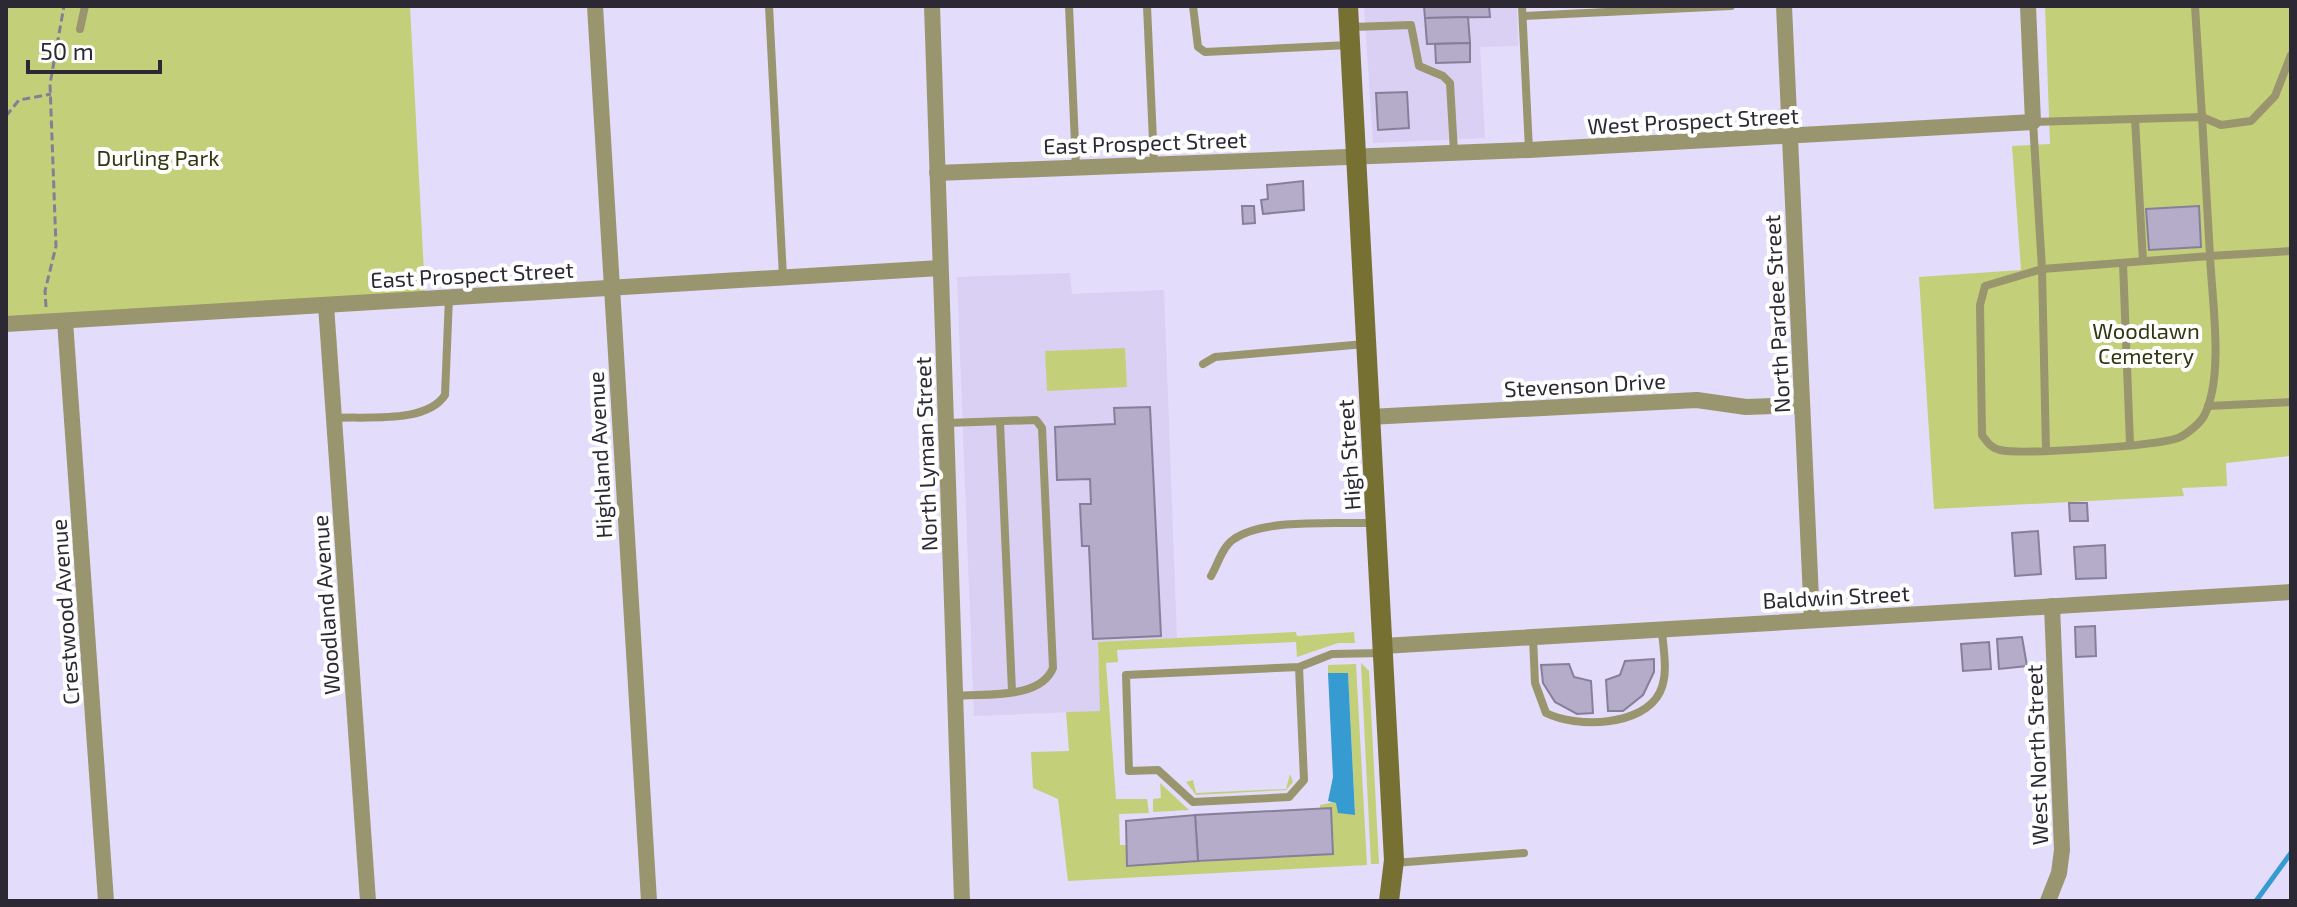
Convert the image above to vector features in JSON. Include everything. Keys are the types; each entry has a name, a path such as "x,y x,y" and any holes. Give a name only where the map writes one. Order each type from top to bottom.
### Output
{"main road":[{"name":"High Street","path":"1349,26 1393,863 1389,901"}],"street":[{"name":"Highland Avenue","path":"595,6 649,901"},
{"name":"North Lyman Street","path":"932,6 962,901"},
{"name":"North Pardee Street","path":"1784,6 1812,620"},
{"path":"2028,6 2033,122"},
{"name":"West Prospect Street","path":"1355,157 1789,137 2033,122"},
{"name":"East Prospect Street","path":"937,173 1355,157"},
{"name":"East Prospect Street","path":"6,324 940,268"},
{"name":"Woodland Avenue","path":"326,305 368,901"},
{"name":"Crestwood Avenue","path":"65,321 106,901"},
{"name":"Stevenson Drive","path":"1369,417 1697,400 1746,407 1802,405"},
{"name":"Baldwin Street","path":"1383,649 1533,637 2291,592"},
{"name":"West North Street","path":"2048,901 2059,873 2062,850 2052,606"}],"lane":[{"path":"80,29 85,6"},
{"path":"769,6 783,277"},
{"path":"1069,6 1076,167"},
{"path":"1147,6 1154,163"},
{"path":"1193,6 1198,47 1205,52 1349,26 1411,25 1419,66 1443,76 1450,83 1454,152"},
{"path":"1529,150 1522,11 1731,6"},
{"path":"2195,6 2210,256 2214,389 2204,418 2179,438 2130,444 2003,451 1992,447 1982,435 1980,305 1985,286 2042,269 2210,256 2291,251"},
{"path":"2046,450 2042,269 2033,122 2202,117 2221,125 2251,121 2275,96 2291,55"},
{"path":"2135,119 2143,261"},
{"path":"2123,263 2130,444"},
{"path":"334,418 421,413 437,408 445,395 449,297"},
{"path":"1203,364 1215,357 1366,344"},
{"path":"2208,406 2291,402"},
{"path":"946,423 1036,420 1042,428 1053,668 1049,677 1036,688 955,696"},
{"path":"1000,422 1012,691"},
{"path":"1211,576 1235,538 1255,530 1376,523"},
{"path":"1533,637 1535,683 1546,713 1560,720 1612,719 1635,714 1650,705 1660,692 1664,675 1661,629"},
{"path":"1299,667 1304,780 1289,797 1193,802 1158,770 1129,771 1126,675 1299,667 1332,654 1383,649"},
{"path":"1393,863 1524,853"}],"path":[{"path":"48,321 45,291 56,246 51,94 64,6"},
{"path":"6,116 19,100 51,94"}],"shaded area":[{"path":"1364,6 1517,6 1518,46 1480,47 1485,138 1373,143"},
{"path":"1070,273 1072,294 1164,290 1177,639 1098,643 1101,711 974,716 957,277"}],"green space":[{"name":"Durling Park","path":"6,6 410,6 425,292 6,317"},
{"name":"Woodlawn Cemetery","path":"2045,6 2291,6 2291,456 2226,463 2227,486 2182,488 2184,496 1934,509 1919,277 2021,270 2012,146 2050,144"},
{"path":"1125,348 1127,387 1047,391 1045,351"},
{"path":"1296,632 1297,636 1354,632 1355,643 1338,643 1297,657 1296,642 1117,650 1118,662 1106,663 1116,799 1147,799 1149,813 1119,814 1120,845 1127,845 1128,866 1333,854 1331,808 1320,808 1320,805 1334,802 1355,814 1348,673 1328,673 1328,665 1356,664 1367,865 1068,881 1058,799 1033,788 1031,752 1069,751 1066,712 1100,711 1098,642"},
{"path":"1361,663 1369,671 1379,864 1371,864"},
{"path":"1290,774 1293,782 1286,790 1196,795 1186,782 1193,780 1196,793 1286,789"},
{"path":"1160,783 1189,810 1153,812 1153,799 1161,798"}],"water":[{"path":"1328,673 1348,673 1355,815 1338,813 1336,803 1328,801 1333,777"}],"building":[{"path":"1424,6 1489,6 1490,17 1425,18"},
{"path":"1468,17 1470,43 1427,44 1425,18"},
{"path":"1470,43 1470,62 1436,63 1435,44"},
{"path":"1407,92 1409,128 1378,130 1376,93"},
{"path":"1303,181 1304,210 1263,214 1261,200 1268,199 1267,185"},
{"path":"1242,206 1254,206 1255,223 1243,224"},
{"path":"2199,206 2201,247 2149,250 2146,209"},
{"path":"1150,407 1161,636 1093,639 1089,546 1082,546 1080,504 1091,504 1090,479 1057,480 1055,427 1115,424 1114,408"},
{"path":"2069,503 2087,503 2088,521 2070,521"},
{"path":"2038,531 2041,574 2015,576 2012,533"},
{"path":"2105,545 2106,578 2076,579 2074,547"},
{"path":"2095,626 2096,656 2076,657 2075,627"},
{"path":"2022,637 2027,666 1999,669 1997,639"},
{"path":"1989,642 1991,669 1963,671 1961,644"},
{"path":"1654,659 1654,672 1643,695 1623,711 1608,711 1606,680 1620,675 1625,661"},
{"path":"1569,664 1574,677 1591,681 1593,713 1577,714 1555,702 1543,683 1541,665"},
{"path":"1331,808 1333,854 1198,861 1195,815"},
{"path":"1195,815 1198,861 1127,866 1126,821"}],"waterway":[{"path":"2256,901 2291,853"}]}
